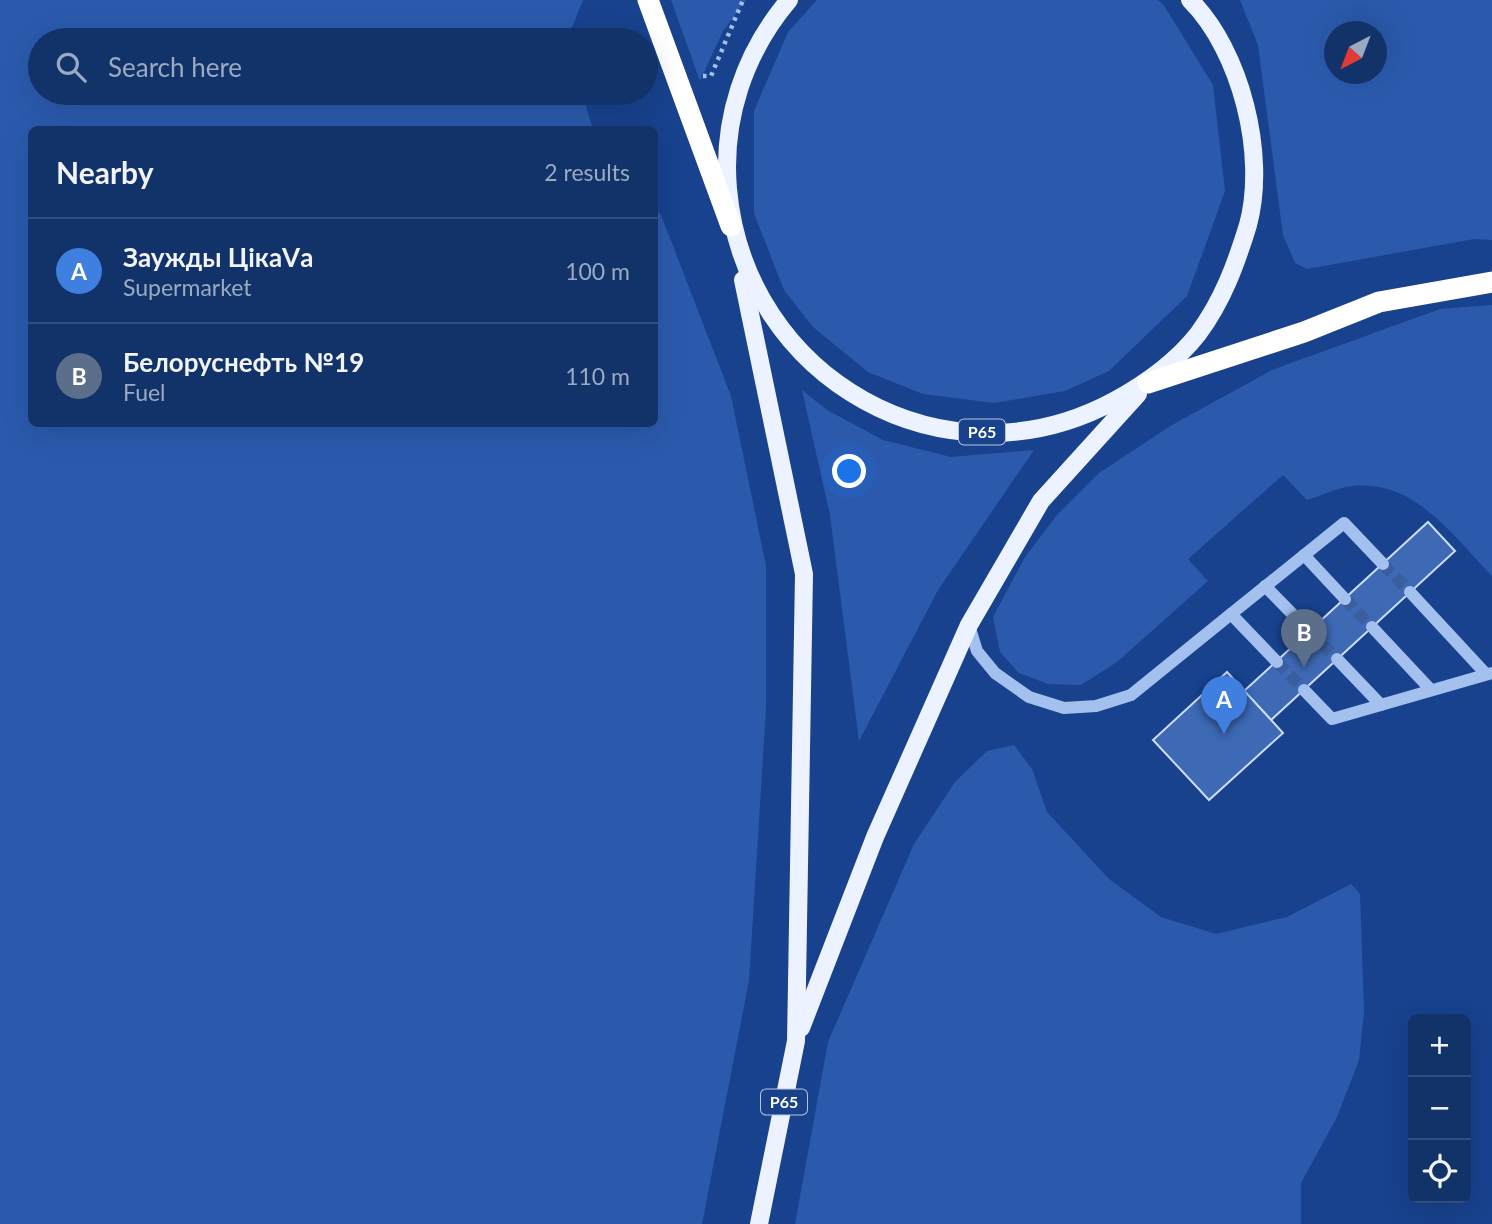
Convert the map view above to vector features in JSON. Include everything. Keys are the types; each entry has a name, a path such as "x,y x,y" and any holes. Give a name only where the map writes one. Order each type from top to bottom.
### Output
{"highway":[{"name":"Р65","path":"648,0 731,226"},
{"name":"Р65","path":"1148,383 1304,332 1379,302 1492,282"}],"main road":[{"name":"Р65","path":"789,0 767,26 738,88 725,157 731,226 804,574 796,1041"},
{"name":"Р65","path":"759,1224 796,1041 875,837 969,625 1041,501 1148,383 1197,335 1233,275 1252,209 1253,140 1236,73 1198,4"},
{"name":"Р65","path":"731,226 758,296 803,356 863,402 933,428 1008,433 1082,418 1148,383"}],"lane":[{"path":"969,625 977,650 995,673 1028,696 1064,708 1096,706 1130,695 1344,523 1382,564"},
{"path":"1304,555 1345,598"},
{"path":"1265,586 1309,631"},
{"path":"1304,690 1332,719 1489,674 1410,592"},
{"path":"1231,614 1277,662"},
{"path":"1372,627 1431,690"},
{"path":"1337,659 1381,705"}],"path":[{"path":"691,76 711,76 743,0"}],"shaded area":[{"path":"0,0 583,0 572,28 28,28 28,105 586,105 592,126 28,126 28,427 658,427 658,211 731,396 766,566 766,709 749,980 702,1224 0,1224"},
{"path":"671,0 746,0 723,31 700,81"},
{"path":"817,0 1158,0 1163,4 1213,85 1225,191 1187,296 1109,371 1065,391 994,403 923,394 868,372 813,327 784,290 754,213 754,111 788,32"},
{"path":"1240,0 1492,0 1492,240 1474,239 1307,269 1295,263 1283,235 1258,45"},
{"path":"1492,305 1492,576 1432,514 1396,492 1353,486 1307,500 1283,475 1188,559 1208,581 1117,662 1081,685 1048,684 1019,673 1000,652 993,617 1025,557 1057,515 1099,473 1172,425 1272,370 1440,309"},
{"path":"802,390 827,410 883,440 951,457 1034,450 938,590 859,741 830,515"},
{"path":"1014,745 1032,769 1047,812 1109,879 1161,917 1216,934 1287,917 1351,884 1360,894 1364,1012 1359,1060 1337,1117 1301,1183 1301,1224 795,1224 828,1042 914,844 955,782 987,751"}],"building":[{"path":"1428,522 1455,551 1271,720 1244,691"},
{"path":"1227,672 1283,733 1209,800 1153,740"}],"tunnel":[{"path":"1383,564 1410,592"},
{"path":"1345,599 1372,627"},
{"path":"1309,631 1337,659"},
{"path":"1277,662 1304,690"}],"place":[{"name":"Белоруснефть №19","path":"1304,667"},
{"name":"Заужды ЦікаVа","path":"1224,734"}]}
